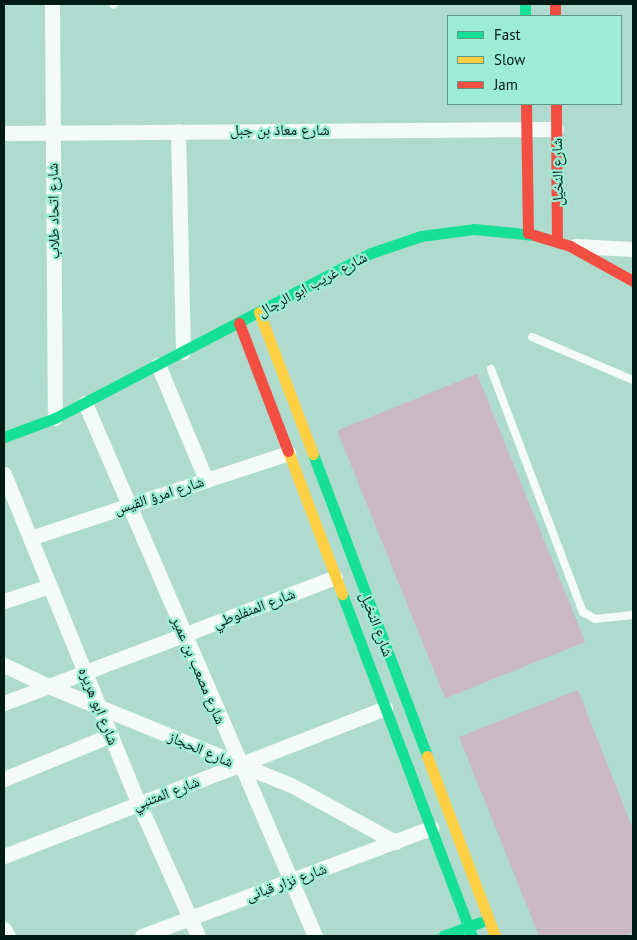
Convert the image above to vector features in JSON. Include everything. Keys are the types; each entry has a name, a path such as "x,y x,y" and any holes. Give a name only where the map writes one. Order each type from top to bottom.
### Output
{"main road":[{"name":"شارع النخيل","path":"526,105 528,233"},
{"name":"شارع النخيل","path":"556,105 564,243"},
{"name":"شارع غريب ابو الرجال","path":"4,437 56,418 239,322 396,243 448,231 474,229 528,233 564,243 633,281"},
{"name":"شارع النخيل","path":"259,312 494,936"},
{"name":"شارع النخيل","path":"239,322 470,931"},
{"path":"443,936 470,931 489,919"}],"street":[{"name":"شارع اتحاد طلاب","path":"52,4 56,418"},
{"name":"شارع معاذ بن جبل","path":"4,132 556,129"},
{"path":"178,131 183,352"},
{"path":"564,243 633,249"},
{"path":"158,365 206,480"},
{"name":"شارع مصعب بن عمير","path":"85,403 239,765 292,880 315,936"},
{"name":"شارع امرؤ القيس","path":"30,538 288,453"},
{"name":"شارع ابو هريره","path":"4,474 139,804 198,936"},
{"name":"شارع المنفلوطي","path":"4,703 335,577"},
{"path":"4,601 50,586"},
{"name":"شارع الحجاز","path":"4,664 48,686 291,786 395,842"},
{"name":"شارع المتنبي","path":"4,856 385,708"},
{"path":"4,779 111,735"},
{"name":"شارع نزار قبانى","path":"142,936 431,828"},
{"path":"4,929 8,936"}],"lane":[{"path":"532,338 633,380"},
{"path":"491,369 583,612 595,620 633,615"}],"shaded area":[{"path":"477,374 585,642 445,699 337,431"},
{"path":"578,690 633,829 633,933 624,936 539,936 459,737"}],"traffic: fast":[{"path":"525,4 525,15"},
{"path":"4,437 55,418 371,253 421,236 474,229 534,235"},
{"path":"313,454 427,756"},
{"path":"342,594 472,936"},
{"path":"443,936 481,922"}],"traffic: slow":[{"path":"259,312 313,454"},
{"path":"288,451 342,594"},
{"path":"427,756 495,936"}],"traffic: jam":[{"path":"555,4 555,15"},
{"path":"526,105 528,233"},
{"path":"556,105 557,240"},
{"path":"534,235 570,246 633,281"},
{"path":"239,323 288,451"}]}
